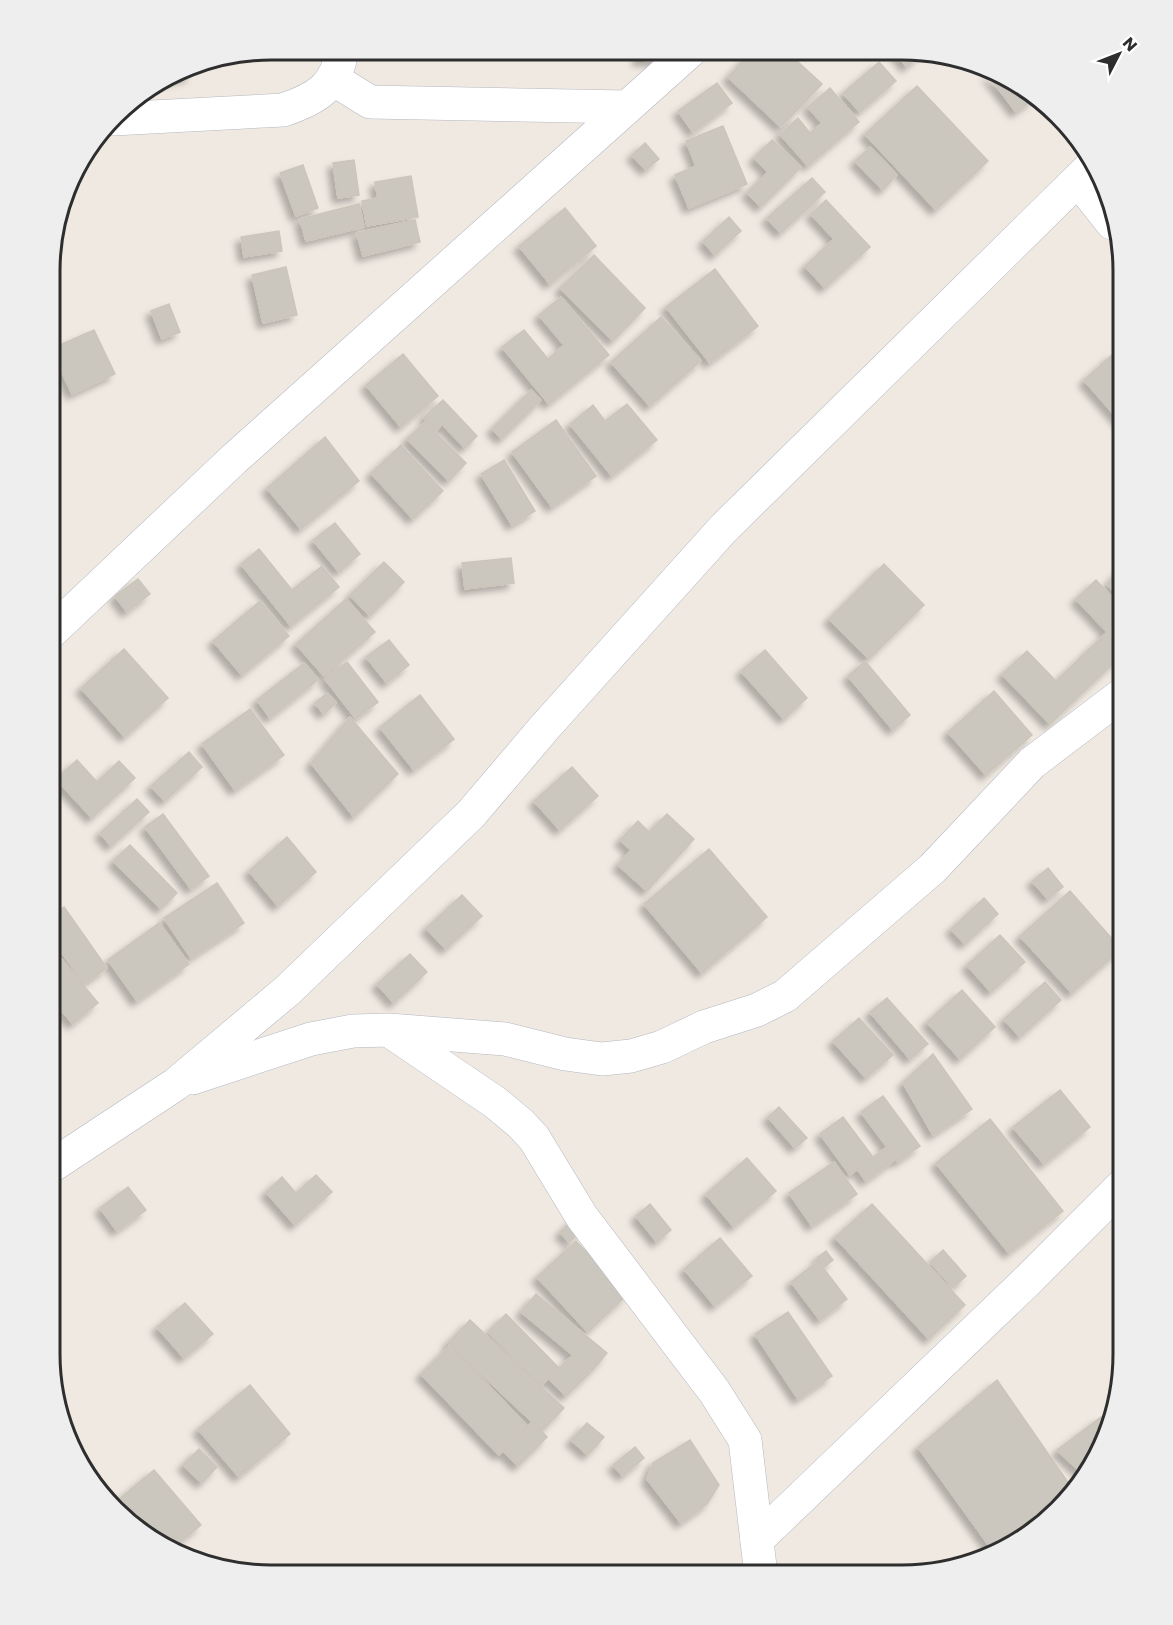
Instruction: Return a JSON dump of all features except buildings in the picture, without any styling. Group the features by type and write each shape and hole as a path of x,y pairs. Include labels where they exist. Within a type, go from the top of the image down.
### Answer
{"street":[{"path":"60,624 252,443 680,60"},
{"path":"126,118 282,110 302,104 318,95 338,64 370,102 627,107"},
{"path":"60,1160 176,1083 288,990 471,814 545,727 723,529 1086,172 1101,200"},
{"path":"176,1083 311,1039 353,1031 389,1030 505,1039 565,1054 602,1059 631,1056 662,1047 704,1027 757,1010 794,989 933,868 1032,763 1113,702"},
{"path":"389,1030 496,1103 534,1138 582,1217 714,1391 745,1440 760,1565"},
{"path":"757,1540 1027,1281 1113,1195"}]}
